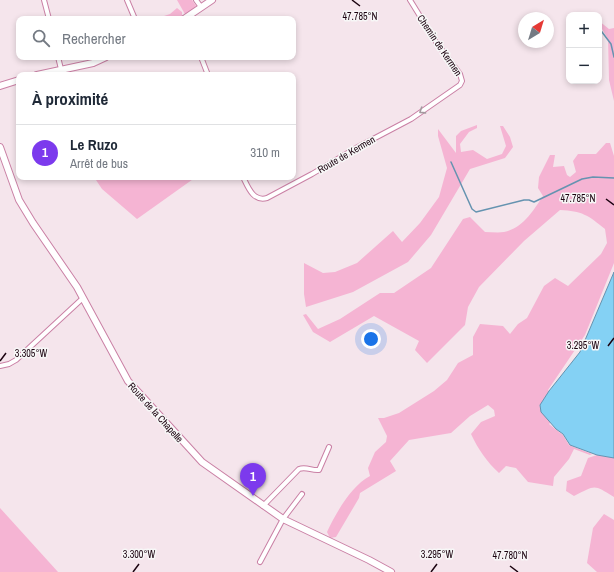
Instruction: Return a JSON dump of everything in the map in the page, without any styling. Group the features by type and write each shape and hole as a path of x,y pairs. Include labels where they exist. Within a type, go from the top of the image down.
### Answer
{"street":[{"path":"44,0 48,16"},
{"path":"127,0 133,16"},
{"path":"196,0 201,7"},
{"path":"190,16 212,0"},
{"name":"Chemin de Kermen","path":"410,0 436,42 460,74 462,81 454,89"},
{"path":"59,60 61,69"},
{"path":"49,72 93,63 100,60"},
{"path":"202,60 207,72"},
{"path":"0,86 16,81"},
{"name":"Route de Kermen","path":"244,180 250,192 254,196 260,199 267,198 411,119 454,89"},
{"name":"Route de la Chapelle","path":"0,147 19,200 61,262 83,298 128,381 202,462 283,519 369,560 389,572"},
{"path":"0,366 9,364 16,360 83,298"},
{"path":"263,506 299,469 303,467 316,471 319,470 329,447"},
{"path":"260,562 283,519 302,494"}],"shaded area":[{"path":"177,0 192,0 196,6 186,16"},
{"path":"177,8 182,12 182,16 164,16 170,14"},
{"path":"602,23 609,29 614,28 614,101 609,80 608,39 602,29"},
{"path":"477,125 477,128 469,132 460,144 461,152 473,150 487,159 502,154 506,146 500,126 503,126 510,137 513,147 505,158 470,169 431,235 408,262 353,292 306,307 304,294 304,263 323,273 335,272 357,263 393,231 402,242 420,223 439,197 447,168 438,136 438,129 456,153 456,136 461,131"},
{"path":"606,143 610,143 614,156 614,263 585,335 548,390 549,391 541,407 543,413 551,422 549,424 563,435 569,445 592,454 590,455 574,449 569,459 554,477 553,486 528,482 516,468 506,466 499,473 483,455 471,434 481,422 495,416 494,410 488,405 470,416 451,433 409,440 390,461 396,471 360,493 359,498 336,537 330,538 327,532 335,517 350,493 363,480 370,476 368,468 375,452 386,442 387,436 378,418 384,418 399,413 434,391 447,380 458,363 473,355 473,337 480,324 503,326 510,334 518,324 527,318 544,286 555,278 568,286 601,254 607,243 605,229 594,220 584,215 574,211 560,210 524,241 479,287 468,307 465,325 427,363 415,350 419,341 374,316 330,342 313,332 303,315 306,314 318,329 340,319 380,293 394,293 431,268 463,219 470,217 485,232 504,232 517,227 527,218 543,196 538,188 539,177 550,155 555,155 553,167 564,166 567,175 570,177 576,172 573,161 578,154 596,154"},
{"path":"96,180 192,180 137,219 102,189"},
{"path":"597,455 614,458 614,497 598,488 591,488 574,496 566,491 567,481 581,476 588,458"},
{"path":"0,508 58,572 0,572"},
{"path":"604,514 614,520 614,572 597,572 587,563 593,528"}],"water":[{"path":"614,272 614,458 597,455 570,445 563,434 556,429 541,412 540,405 549,391 580,352"}],"waterway":[{"path":"602,32 611,44 614,57"},
{"path":"451,162 472,209 476,212 524,200 534,202 582,179 593,177 614,178"}],"place":[{"name":"Le Ruzo","path":"253,496"}]}
